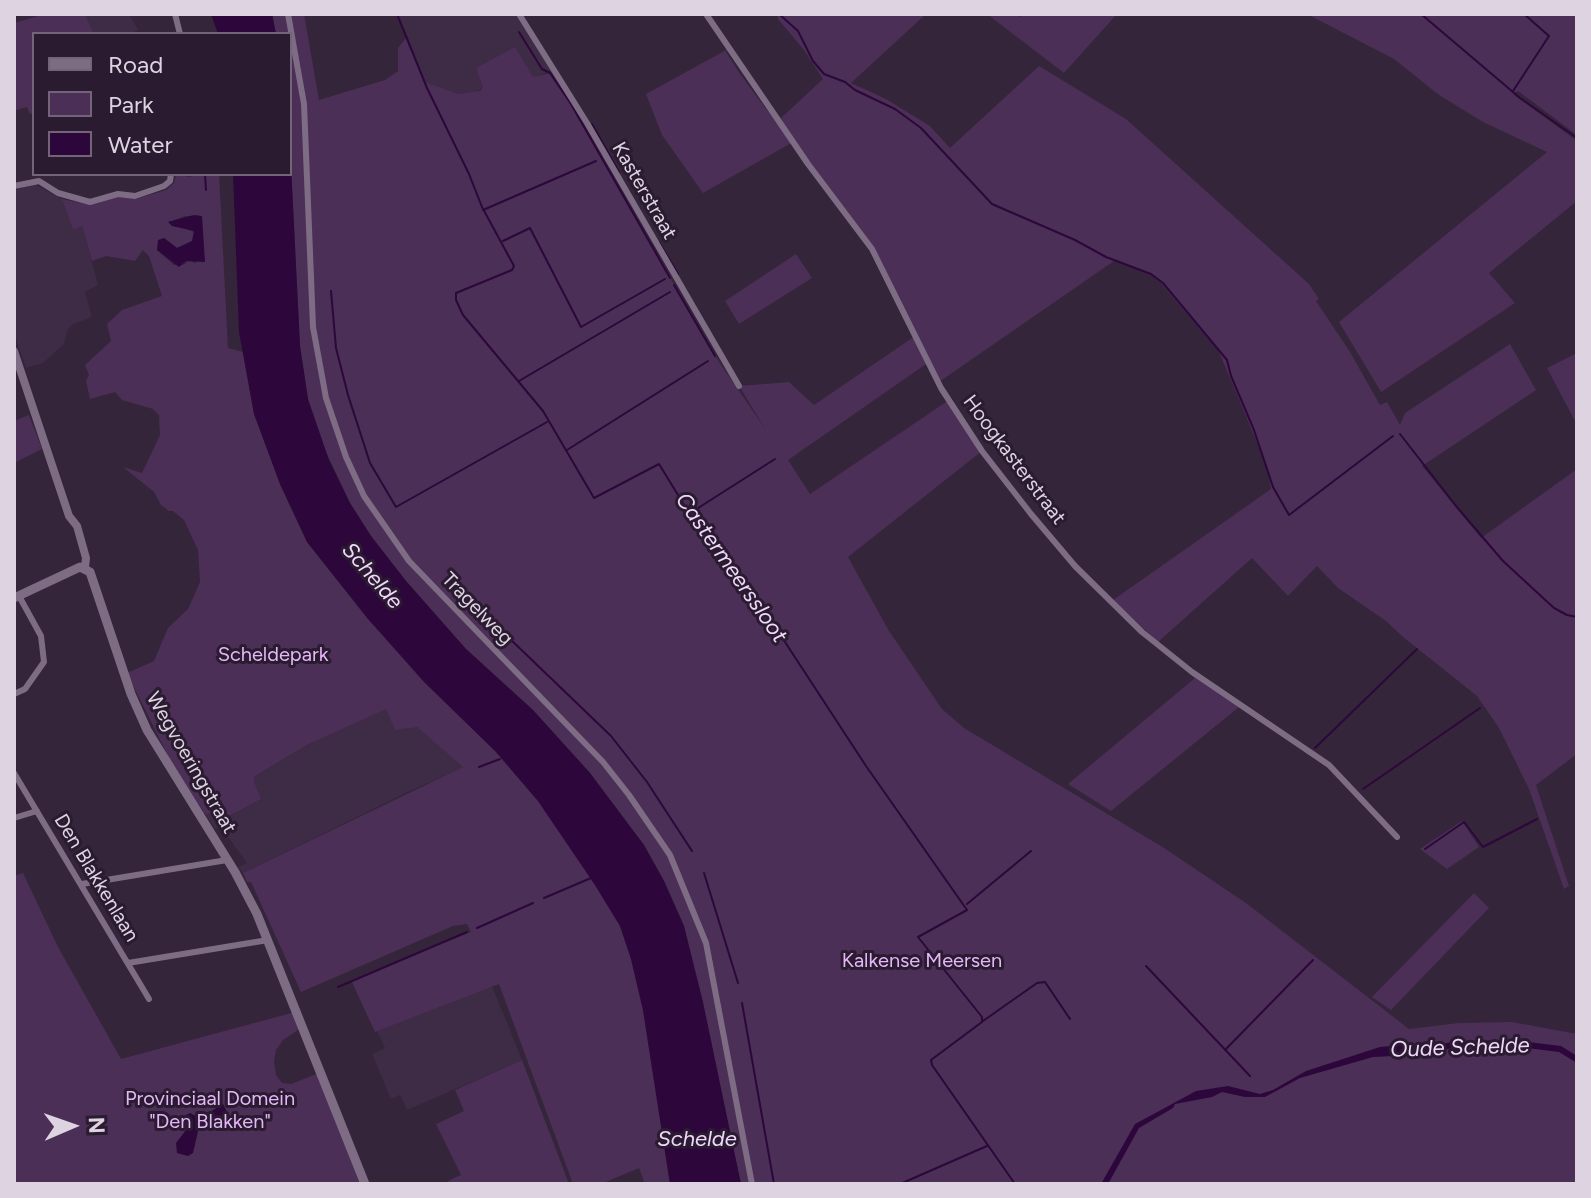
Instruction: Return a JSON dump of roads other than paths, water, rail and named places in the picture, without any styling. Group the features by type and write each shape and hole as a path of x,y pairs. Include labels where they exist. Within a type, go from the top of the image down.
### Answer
{"main road":[{"path":"16,597 85,567"},
{"name":"Wegvoeringstraat","path":"85,567 90,572 131,694 147,730 227,860 268,940 365,1184"}],"street":[{"name":"Kasterstraat","path":"519,14 579,110 739,386"},
{"name":"Hoogkasterstraat","path":"706,14 808,164 872,249 941,388 982,451 1048,535 1108,601 1142,632 1192,672 1329,765 1397,837"},
{"name":"Tragelweg","path":"292,36 304,104 313,327 326,398 346,457 364,496 409,561 603,762 637,805 670,855 706,943 752,1184"},
{"path":"14,186 39,181 58,193 90,202 118,194 135,196 164,186 171,176"},
{"name":"Wegvoeringstraat","path":"14,351 17,371 69,516 77,526 86,558 85,567"},
{"path":"14,694 25,689 44,662 41,636 16,597"},
{"name":"Den Blakkenlaan","path":"14,773 149,999"},
{"path":"14,818 37,811"},
{"path":"82,884 227,860"},
{"path":"128,963 268,940"}],"water":[{"path":"211,14 272,14 276,32 217,32"},
{"name":"Schelde","path":"233,176 292,176 300,346 308,399 329,460 350,503 371,536 406,581 466,649 533,710 590,773 644,845 684,926 741,1184 670,1184 643,1010 620,926 538,801 496,752 424,682 368,619 307,542 280,484 254,414 239,332"},
{"path":"202,216 205,262 186,261 179,267 157,250 158,240 164,238 177,248 192,241 194,231 172,226 168,222"},
{"path":"1511,1040 1561,1046 1577,1056 1577,1063 1559,1052 1511,1046 1459,1047 1415,1055 1373,1057 1300,1078 1265,1097 1222,1092 1175,1104 1139,1128 1108,1184 1101,1184 1135,1124 1196,1091 1228,1086 1260,1094 1306,1071 1380,1047 1413,1044 1416,1049 1458,1041"},
{"path":"223,1104 227,1112 223,1120 209,1118 199,1127 193,1153 188,1156 177,1153 176,1143 186,1130 186,1115 190,1113 200,1118"}],"waterway":[{"name":"Castermeerssloot","path":"397,14 482,207 514,266 512,270 456,293 463,315 543,411 594,498 659,464 697,526 770,619 866,766 967,910 918,937 982,1017 982,1022 931,1060 1015,1184"},
{"path":"779,14 798,31 813,61 824,74 895,109 921,128 992,204 1106,257 1151,274 1163,283 1227,360 1273,487 1289,515 1393,436"},
{"name":"Oude Schelde","path":"1421,14 1520,98 1577,138"},
{"path":"1513,91 1549,36 1524,14"},
{"path":"519,32 542,69 550,73 571,104 670,278"},
{"path":"592,124 619,172"},
{"path":"483,210 596,161"},
{"path":"205,176 206,190"},
{"path":"503,241 530,228 581,327 665,279"},
{"path":"659,242 678,274"},
{"path":"674,285 715,356"},
{"path":"331,291 336,348 348,395 370,463 396,507 547,422"},
{"path":"519,381 670,292"},
{"path":"567,450 708,361"},
{"path":"1400,434 1503,561 1554,608 1577,617"},
{"path":"695,510 775,459"},
{"path":"508,637 611,736 647,782 692,851"},
{"path":"1315,748 1417,649"},
{"path":"1363,789 1480,708"},
{"path":"479,767 500,759"},
{"path":"1425,849 1464,822 1483,847 1537,819"},
{"path":"967,904 1031,851"},
{"path":"704,873 738,983"},
{"path":"544,898 591,878"},
{"path":"477,928 533,903"},
{"path":"338,987 467,932"},
{"path":"1225,1050 1313,960"},
{"path":"1146,966 1250,1076"},
{"path":"983,1021 1037,983 1045,982 1070,1019"},
{"path":"742,1003 774,1184"},
{"path":"900,1184 987,1146"}],"park label":[{"name":"Scheldepark","path":"273,655"},
{"name":"Kalkense Meersen","path":"922,961"},
{"name":"Provinciaal Domein \"Den Blakken\"","path":"210,1110"}]}
